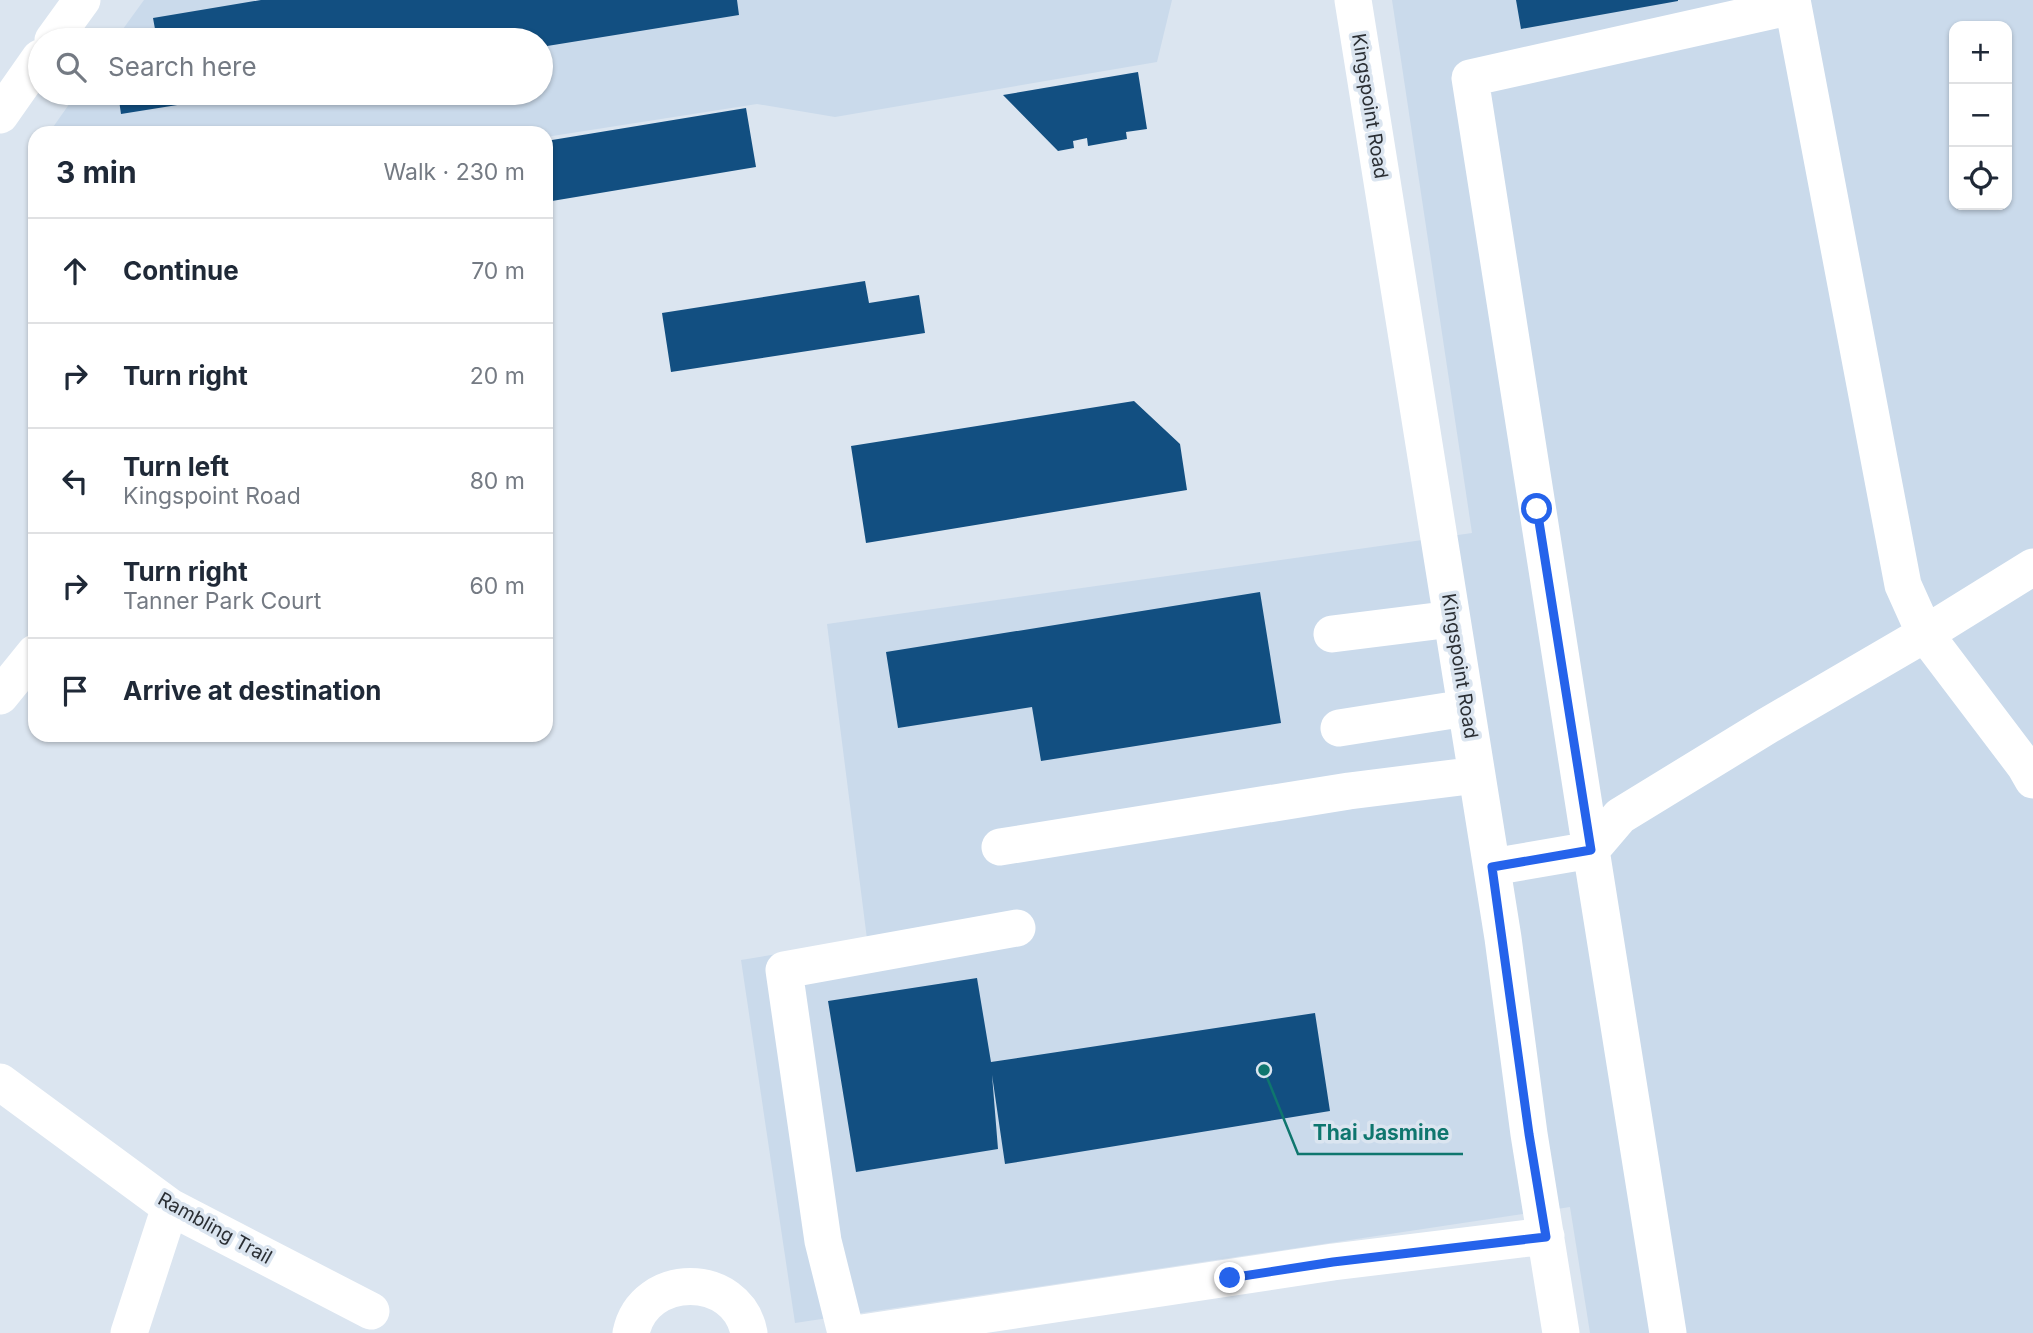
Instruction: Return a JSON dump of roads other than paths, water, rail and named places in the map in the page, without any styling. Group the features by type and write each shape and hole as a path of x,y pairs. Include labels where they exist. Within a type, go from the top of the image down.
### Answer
{"street":[{"path":"62,28 82,0"},
{"name":"Kingspoint Road","path":"1353,0 1492,867 1529,1134 1561,1333"},
{"path":"1668,1333 1470,78 1792,3 1903,584 1925,634 2033,780"},
{"path":"2,109 28,74"},
{"path":"1492,867 1591,850 1620,816 2033,567"},
{"path":"1332,634 1452,619"},
{"path":"0,696 28,662"},
{"path":"1339,728 1466,708"},
{"path":"1000,847 1349,791 1477,775"},
{"path":"846,1333 823,1241 783,970 1017,928"},
{"name":"Rambling Trail","path":"0,1082 170,1207 371,1311"},
{"path":"129,1333 170,1207"},
{"path":"862,1333 1053,1319 1333,1262 1546,1237"},
{"path":"631,1333 634,1321 651,1299 676,1286 705,1286 730,1299 747,1322 749,1333"}],"place":[{"name":"Thai Jasmine","path":"1264,1070"}]}
